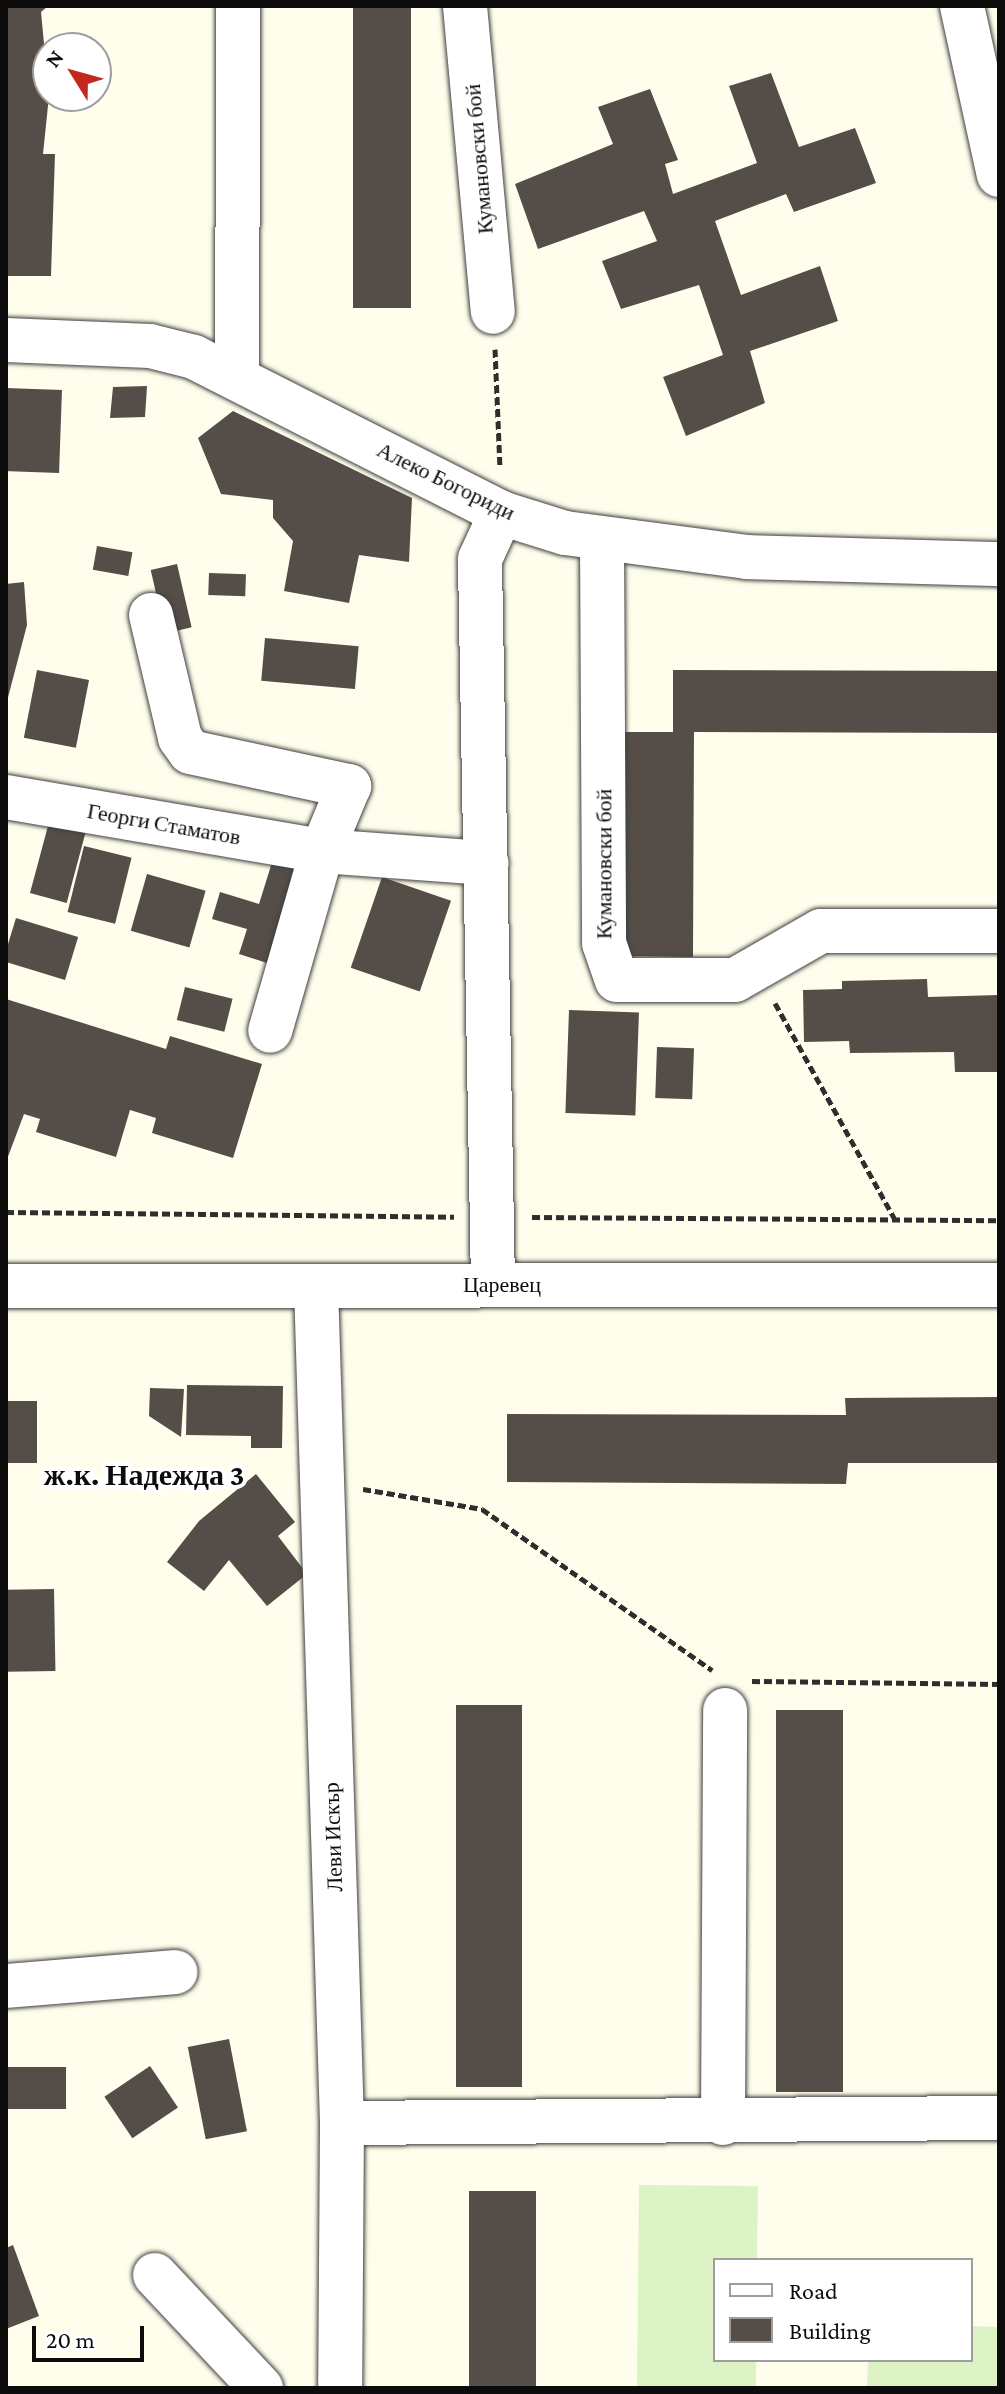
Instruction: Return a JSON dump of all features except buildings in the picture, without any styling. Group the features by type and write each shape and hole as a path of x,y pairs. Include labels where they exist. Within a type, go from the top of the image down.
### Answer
{"street":[{"path":"237,374 238,6"},
{"name":"Кумановски бой","path":"465,6 493,312"},
{"path":"962,6 999,175"},
{"name":"Алеко Богориди","path":"6,340 150,346 237,374 501,513 602,541 747,557 999,564"},
{"path":"493,1285 480,559 501,513"},
{"name":"Кумановски бой","path":"602,541 606,963 617,980 635,984 710,986 758,971 821,931 999,931"},
{"path":"151,615 180,738 190,752 349,786 322,851 270,1031"},
{"name":"Георги Стаматов","path":"6,797 322,851 487,863"},
{"name":"Царевец","path":"6,1286 999,1285"},
{"name":"Леви Искър","path":"316,1286 342,2123 340,2388"},
{"path":"723,2123 729,1696"},
{"path":"6,1986 175,1972"},
{"path":"342,2123 723,2123 999,2118"},
{"path":"155,2275 261,2388"}],"path":[{"path":"493,312 501,513"},
{"path":"758,971 894,1219"},
{"path":"322,1485 444,1498 482,1509 729,1696 999,1684"}],"green space":[{"path":"639,2185 758,2186 757,2258 713,2258 713,2362 756,2362 756,2388 637,2388"},
{"path":"973,2326 998,2327 998,2388 867,2388 868,2362 973,2362"}],"district":[{"name":"ж.к. Надежда 3","path":"144,1475"}]}
